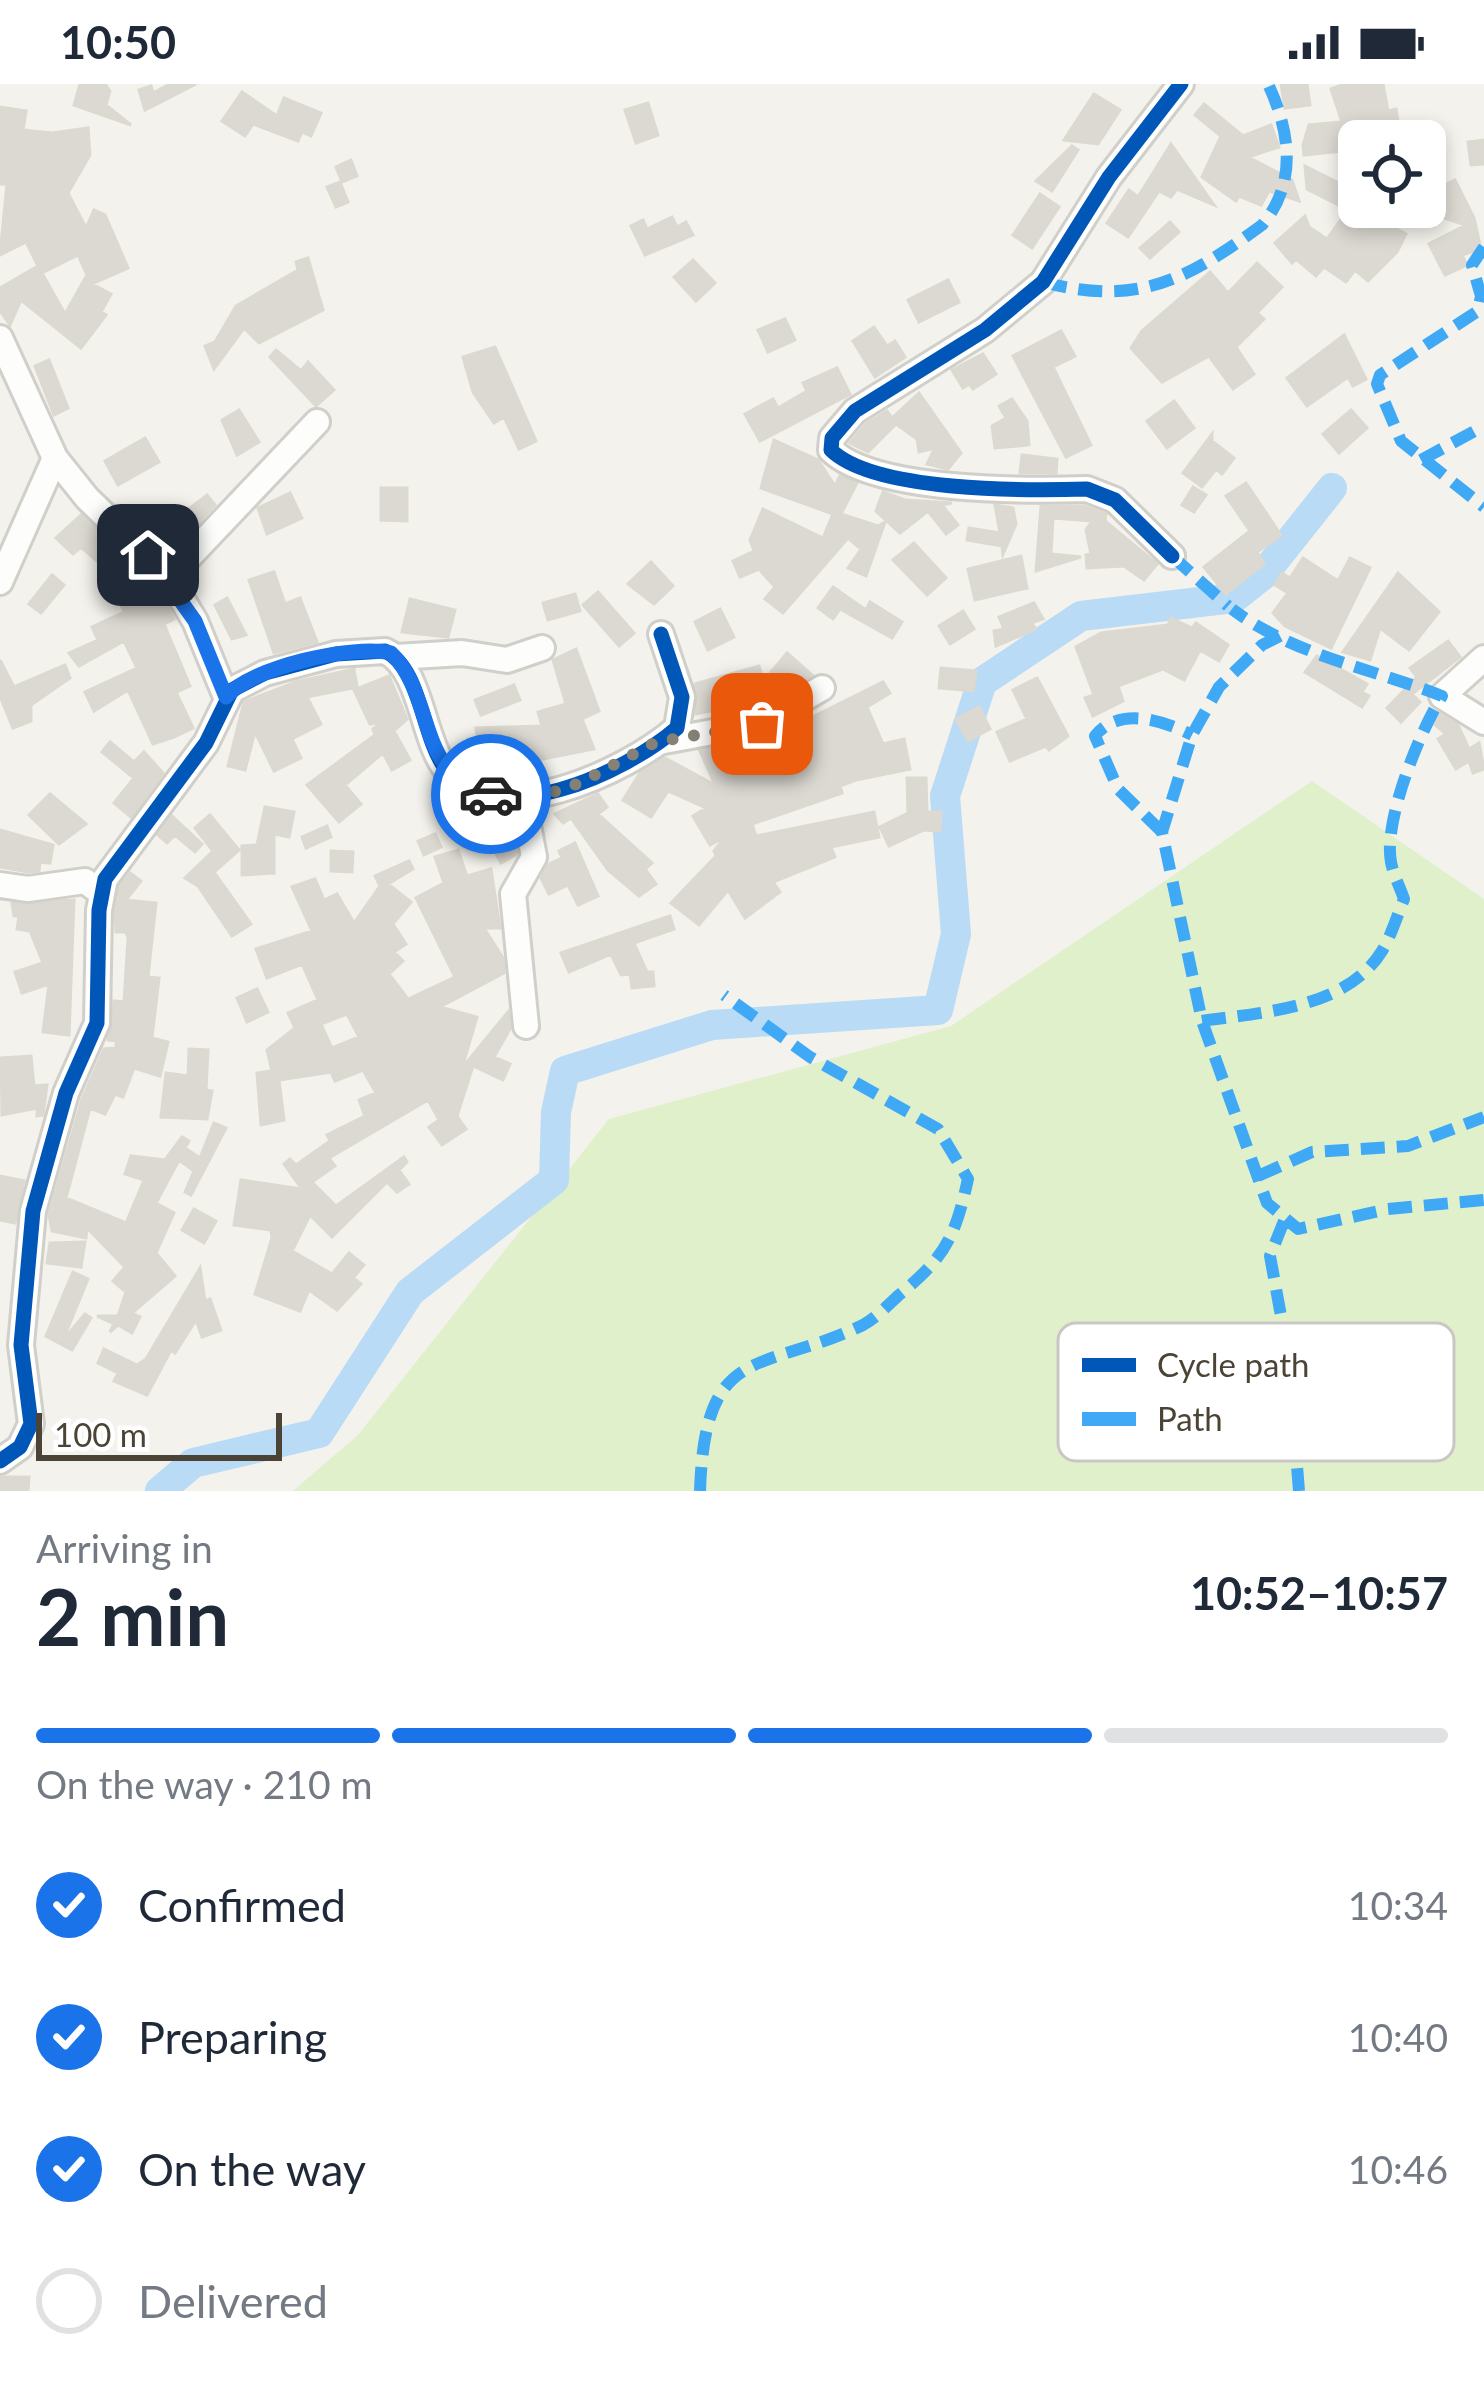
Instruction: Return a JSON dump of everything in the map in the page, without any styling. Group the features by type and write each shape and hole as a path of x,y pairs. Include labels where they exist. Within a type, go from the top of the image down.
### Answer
{"street":[{"path":"1172,556 1114,500 1088,489 884,476 847,465 831,450 832,438 855,410 985,330 1043,282 1109,177 1180,84"},
{"path":"0,338 56,458 87,498 169,578 195,621 226,697"},
{"path":"169,578 317,422"},
{"path":"0,582 56,458"},
{"path":"396,657 433,748 451,775 475,790 523,798 580,783 677,728 682,707 661,634"},
{"path":"0,1461 20,1447 31,1424 21,1345 33,1211 66,1093 97,1023 100,892 206,743 226,697 265,673 336,654 369,650 396,657 462,652 507,660 542,648"},
{"path":"1484,658 1442,696 1484,722"},
{"path":"656,742 762,724 799,706 821,688"},
{"path":"523,798 534,857 514,885 513,904 526,1026"},
{"path":"0,885 28,889 85,881 100,892"}],"green space":[{"path":"1312,781 1484,899 1484,1491 293,1491 358,1435 609,1119 951,1026"}],"building":[{"path":"80,84 105,84 110,91 106,105 131,125 74,105"},
{"path":"170,84 196,84 145,110 139,90 151,86 153,93"},
{"path":"1281,84 1307,84 1310,105 1285,108"},
{"path":"1345,84 1383,84 1388,111 1396,109 1398,120 1341,120 1331,89"},
{"path":"242,92 277,116 284,98 321,113 311,136 302,132 298,141 253,124 245,136 222,121"},
{"path":"1094,94 1120,110 1098,144 1064,140"},
{"path":"648,103 658,135 636,143 625,110"},
{"path":"1204,104 1243,136 1271,125 1279,147 1248,157 1292,180 1299,201 1269,191 1261,205 1239,196 1236,201 1202,177 1221,136 1195,115"},
{"path":"0,107 26,111 23,130 52,133 88,128 90,155 68,193 86,228 94,210 105,215 128,268 92,284 111,294 101,312 106,315 81,348 21,300 10,325 0,311 0,288 38,266 26,242 0,255 7,184 0,184","holes":["78,255 87,275 65,314 42,273"]},
{"path":"1338,122 1338,152 1304,155 1309,125"},
{"path":"1484,140 1484,164 1471,165 1468,142"},
{"path":"1171,144 1214,205 1177,189 1171,197 1159,191 1128,237 1107,223 1129,190 1138,197"},
{"path":"1072,146 1078,150 1052,191 1036,181"},
{"path":"351,160 357,176 342,182 336,167"},
{"path":"1305,166 1338,182 1338,205 1307,189"},
{"path":"1455,180 1474,218 1481,249 1462,255 1467,265 1445,275 1429,244 1466,225 1446,219 1446,184"},
{"path":"340,182 348,202 336,207 327,187"},
{"path":"1040,194 1059,207 1032,248 1013,235"},
{"path":"1305,216 1309,227 1327,239 1338,224 1338,228 1394,228 1406,234 1397,252 1368,281 1355,270 1346,282 1324,267 1316,276 1296,259 1292,263 1275,243"},
{"path":"672,217 677,227 686,222 693,235 645,255 631,226 643,220 647,229"},
{"path":"1170,222 1179,232 1150,258 1140,248"},
{"path":"308,258 323,310 259,343 244,328 214,369 205,346 215,342 236,306 298,270 296,262"},
{"path":"693,260 715,283 696,301 674,277"},
{"path":"1257,263 1282,287 1257,313 1264,319 1236,347 1254,374 1233,389 1209,356 1162,382 1131,348 1142,331 1210,272 1228,293"},
{"path":"948,280 959,302 919,322 908,300"},
{"path":"785,319 795,340 768,352 758,330"},
{"path":"874,327 887,346 895,341 905,357 875,377 853,341"},
{"path":"1061,331 1075,356 1053,367 1091,445 1066,457 1013,356"},
{"path":"1344,335 1366,379 1353,386 1348,377 1307,406 1287,378"},
{"path":"495,347 536,441 519,449 504,417 494,423 473,392 463,357"},
{"path":"276,350 301,371 308,362 334,390 316,406 270,357"},
{"path":"983,354 996,374 973,389 969,384 963,388 952,370"},
{"path":"49,360 68,408 54,415 35,366"},
{"path":"837,368 850,394 760,441 745,414 773,399 778,408 807,391 803,383"},
{"path":"919,393 961,453 948,469 927,464 935,448 919,452 917,439 896,424 868,452 850,443 866,424 887,411 892,418"},
{"path":"1012,399 1027,421 1029,445 995,448 992,426 1006,418 999,406"},
{"path":"1174,401 1194,428 1167,448 1147,421"},
{"path":"239,410 259,442 237,455 222,420"},
{"path":"1351,410 1367,428 1339,453 1323,434"},
{"path":"1212,434 1212,441 1234,458 1222,474 1216,469 1202,487 1183,473"},
{"path":"145,438 159,462 118,485 105,461"},
{"path":"774,440 818,460 835,486 840,476 857,483 841,514 878,526 885,522 866,576 848,568 861,549 848,538 783,613 765,599 775,587 759,569 740,577 733,561 754,551 750,540 763,509 823,538 833,514 761,488"},
{"path":"1022,455 1057,459 1056,473 1020,473"},
{"path":"1246,483 1281,535 1257,552 1264,564 1226,594 1204,567 1250,531 1226,496"},
{"path":"1193,487 1206,495 1194,512 1182,505"},
{"path":"381,488 407,488 407,521 381,520"},
{"path":"883,492 905,500 952,503 942,505 958,525 946,534 928,511 900,533 876,511"},
{"path":"290,493 302,518 267,534 258,508"},
{"path":"207,495 215,505 169,555 156,534"},
{"path":"995,505 1013,508 1016,524 1003,554 1002,546 967,540 969,528 1000,533"},
{"path":"1041,506 1084,506 1106,514 1105,521 1157,564 1144,580 1124,566 1087,568 1086,555 1091,554 1086,530 1092,521 1053,518 1051,554 1081,557 1036,571"},
{"path":"81,515 156,588 174,619 164,624 190,686 176,692 193,728 174,737 153,744 128,690 94,711 85,692 137,668 124,641 79,666 69,653 98,640 92,627 124,612 105,568 81,547 73,554 56,538"},
{"path":"914,543 946,578 927,595 893,560"},
{"path":"1021,556 1027,588 975,600 968,569"},
{"path":"1303,558 1338,581 1350,558 1370,568 1331,648 1285,626 1273,613 1288,593 1275,585 1282,573 1290,578"},
{"path":"651,562 673,586 654,604 628,584"},
{"path":"274,572 285,604 300,598 317,642 274,653 249,580"},
{"path":"1398,573 1439,612 1409,650 1380,628 1370,660 1343,652"},
{"path":"52,575 64,585 41,613 29,604"},
{"path":"833,587 866,610 870,602 902,622 892,638 840,609 833,619 818,608"},
{"path":"598,592 634,633 619,646 583,605"},
{"path":"575,594 580,611 548,620 543,603"},
{"path":"227,598 246,635 232,639 215,605"},
{"path":"410,599 455,610 448,637 402,632"},
{"path":"1034,603 1043,619 1031,623 1036,629 996,646 994,631 1004,629 999,617"},
{"path":"720,609 734,637 708,650 695,622"},
{"path":"963,611 974,629 950,644 939,626"},
{"path":"1171,618 1192,628 1196,623 1228,645 1219,661 1200,650 1184,680 1163,669 1118,686 1123,701 1093,716 1085,698 1094,695 1076,647 1101,633 1168,625"},
{"path":"1448,641 1460,657 1412,694 1420,702 1401,722 1387,708 1417,677 1410,668"},
{"path":"576,649 599,711 582,719 594,749 523,763 523,770 510,775 474,771 468,739 477,738 476,728 542,726 538,712 566,704 553,660"},
{"path":"787,653 812,675 782,692 766,678"},
{"path":"1317,656 1367,684 1362,692 1369,696 1362,707 1305,672"},
{"path":"0,660 14,687 65,665 70,678 31,705 31,721 13,728 0,696"},
{"path":"759,666 769,700 756,707 749,703 696,714 695,684"},
{"path":"941,668 976,671 973,691 939,688"},
{"path":"354,669 357,687 307,697 321,724 292,739 301,758 274,771 255,732 245,770 228,766 244,702 296,682"},
{"path":"389,676 407,719 394,731 410,760 392,770 383,753 345,785 361,804 339,822 307,785 375,735 373,729 382,722 370,724 354,690"},
{"path":"1037,678 1068,736 1049,750 1046,746 1010,761 997,732 1027,719 1013,690"},
{"path":"883,682 890,693 867,707 883,744 904,739 910,769 856,780 840,786 842,793 752,824 756,836 874,812 879,837 831,847 835,857 773,882 780,892 745,918 728,890 699,925 671,903 716,856 714,851 725,837 710,845 693,816 706,808 668,791 651,817 623,800 640,773 665,758 715,785 700,751 770,738"},
{"path":"514,685 520,700 481,715 475,700"},
{"path":"979,707 990,729 968,741 956,719"},
{"path":"1438,713 1458,725 1469,749 1479,743 1484,769 1473,773 1469,761 1456,769 1438,739 1446,734 1431,721"},
{"path":"110,742 134,762 144,752 163,773 131,817 114,803 134,778 102,752"},
{"path":"907,778 926,778 927,812 941,812 940,831 924,830 889,846 880,827 908,813"},
{"path":"50,794 86,824 59,844 29,815"},
{"path":"598,794 607,807 598,814 652,863 645,869 656,884 639,896 608,870 571,818 563,823 555,814"},
{"path":"265,807 294,812 289,837 274,834 274,873 242,875 242,846 257,845"},
{"path":"507,812 517,854 501,863 483,830 470,838 461,823"},
{"path":"210,815 239,850 214,872 251,924 232,936 198,886 185,878 213,851 195,828"},
{"path":"172,816 202,844 195,852 175,835 167,843 158,835"},
{"path":"327,826 331,837 306,848 302,837"},
{"path":"0,830 53,845 50,863 40,862 39,871 28,872 0,867"},
{"path":"435,834 441,847 424,855 418,841"},
{"path":"575,843 598,896 578,905 568,885 549,894 541,878 549,864 562,858 559,851"},
{"path":"458,850 467,876 491,869 500,928 484,928 503,958 504,973 440,1007 477,1017 462,1068 508,1012 510,1029 494,1057 510,1064 503,1080 473,1066 457,1116 466,1129 442,1145 429,1127 439,1120 428,1100 329,1158 335,1166 312,1182 336,1206 404,1157 407,1162 399,1170 409,1184 397,1192 387,1182 332,1237 310,1215 292,1251 332,1274 349,1253 364,1265 353,1278 361,1284 337,1310 309,1290 300,1311 255,1294 272,1238 271,1230 234,1225 241,1180 302,1189 284,1164 290,1159 296,1165 330,1141 327,1135 365,1116 359,1100 376,1093 363,1070 335,1081 331,1072 279,1080 284,1120 261,1125 257,1073 272,1071 267,1050 295,1028 288,1013 318,1000 302,964 267,978 256,949 312,931 292,887 315,879 324,900 337,894 354,923 380,886 375,876 409,861 413,869 388,884 411,902 393,924 406,944 394,952 403,961 389,974 408,999 455,977 416,898 444,883 435,857","holes":["347,1014 359,1037 332,1048 321,1024"]},
{"path":"331,851 353,852 352,872 331,871"},
{"path":"130,873 141,881 126,900 156,903 148,977 159,978 152,1038 168,1042 160,1076 134,1068 123,1097 115,1094 105,1114 90,1108 66,1198 126,1223 144,1180 125,1174 131,1156 165,1160 182,1137 189,1141 185,1148 200,1158 214,1123 226,1128 191,1195 185,1192 194,1171 179,1160 156,1203 174,1213 156,1253 175,1276 132,1313 140,1317 132,1333 118,1325 110,1332 114,1324 97,1316 118,1316 126,1292 113,1281 125,1267 87,1228 86,1238 52,1231 49,1215 82,1099 104,1049 116,1048 116,1041 108,1040 114,1001 124,1002 128,938 126,932 116,932 115,912 120,886"},
{"path":"74,900 69,1035 43,1032 49,984 22,993 15,972 43,963 30,931 17,929 19,916 14,916 12,903"},
{"path":"670,916 674,929 634,943 647,972 653,972 654,986 632,988 630,974 621,975 611,954 569,972 561,953"},
{"path":"257,989 268,1012 247,1022 237,998"},
{"path":"189,1049 208,1050 206,1090 212,1091 207,1119 161,1117 166,1073 188,1076"},
{"path":"31,1056 34,1086 47,1085 43,1115 37,1116 37,1108 2,1115 1,1058"},
{"path":"0,1176 24,1181 15,1223 0,1220"},
{"path":"194,1209 216,1221 204,1243 182,1230"},
{"path":"85,1242 81,1267 47,1263 50,1243"},
{"path":"200,1268 205,1301 210,1299 221,1330 202,1337 196,1320 175,1353 171,1350 147,1395 114,1381 118,1373 98,1363 104,1349 137,1365 146,1359"},
{"path":"73,1272 88,1279 63,1340 85,1314 91,1318 72,1350 46,1336"},
{"path":"0,1477 29,1477 28,1491 0,1491"}],"waterway":[{"path":"160,1491 193,1463 319,1433 410,1292 554,1180 556,1112 565,1071 712,1025 938,1010 956,934 945,796 982,682 1081,616 1234,598 1263,575 1332,488"}],"marked path":[{"path":"1043,282 1106,291 1160,284 1209,261 1262,225 1281,192 1287,156 1268,84"},
{"path":"1484,247 1472,265 1481,296 1478,311 1380,375 1377,384 1401,441 1484,507"},
{"path":"1421,460 1484,426"},
{"path":"1172,556 1228,606"},
{"path":"1202,1021 1276,1010 1325,996 1347,985 1382,951 1404,899 1391,862 1392,824 1414,753 1442,696 1307,650 1232,609"},
{"path":"1280,636 1262,645 1219,687 1192,735 1162,832 1202,1021 1267,1203 1298,1229 1388,1209 1484,1200"},
{"path":"1162,832 1118,789 1095,736 1116,721 1128,719 1154,721 1192,735"},
{"path":"700,1491 704,1443 713,1409 727,1385 745,1370 827,1340 877,1315 946,1245 968,1179 938,1129 810,1057 724,995"},
{"path":"1258,1176 1312,1152 1408,1146 1484,1117"},
{"path":"1282,1323 1270,1256 1284,1221"},
{"path":"1297,1461 1299,1491"}],"cycle path":[{"path":"1172,556 1115,500 1087,489 991,489 915,481 852,464 831,450 832,438 855,411 985,330 1043,282 1109,177 1181,84"},
{"path":"0,1461 20,1447 31,1424 21,1345 33,1211 66,1093 97,1023 99,910 105,879 206,743 232,690 265,673 336,654 385,651 406,671 443,765 465,786 493,796 526,796 594,778 677,728 682,697 661,634"}],"way so far":[{"path":"491,794 542,796 607,771 656,742 762,724"}],"route":[{"path":"148,555 169,578 195,621 226,697 247,680 336,654 391,653 405,670 433,748 445,767 457,780 491,794"}]}
